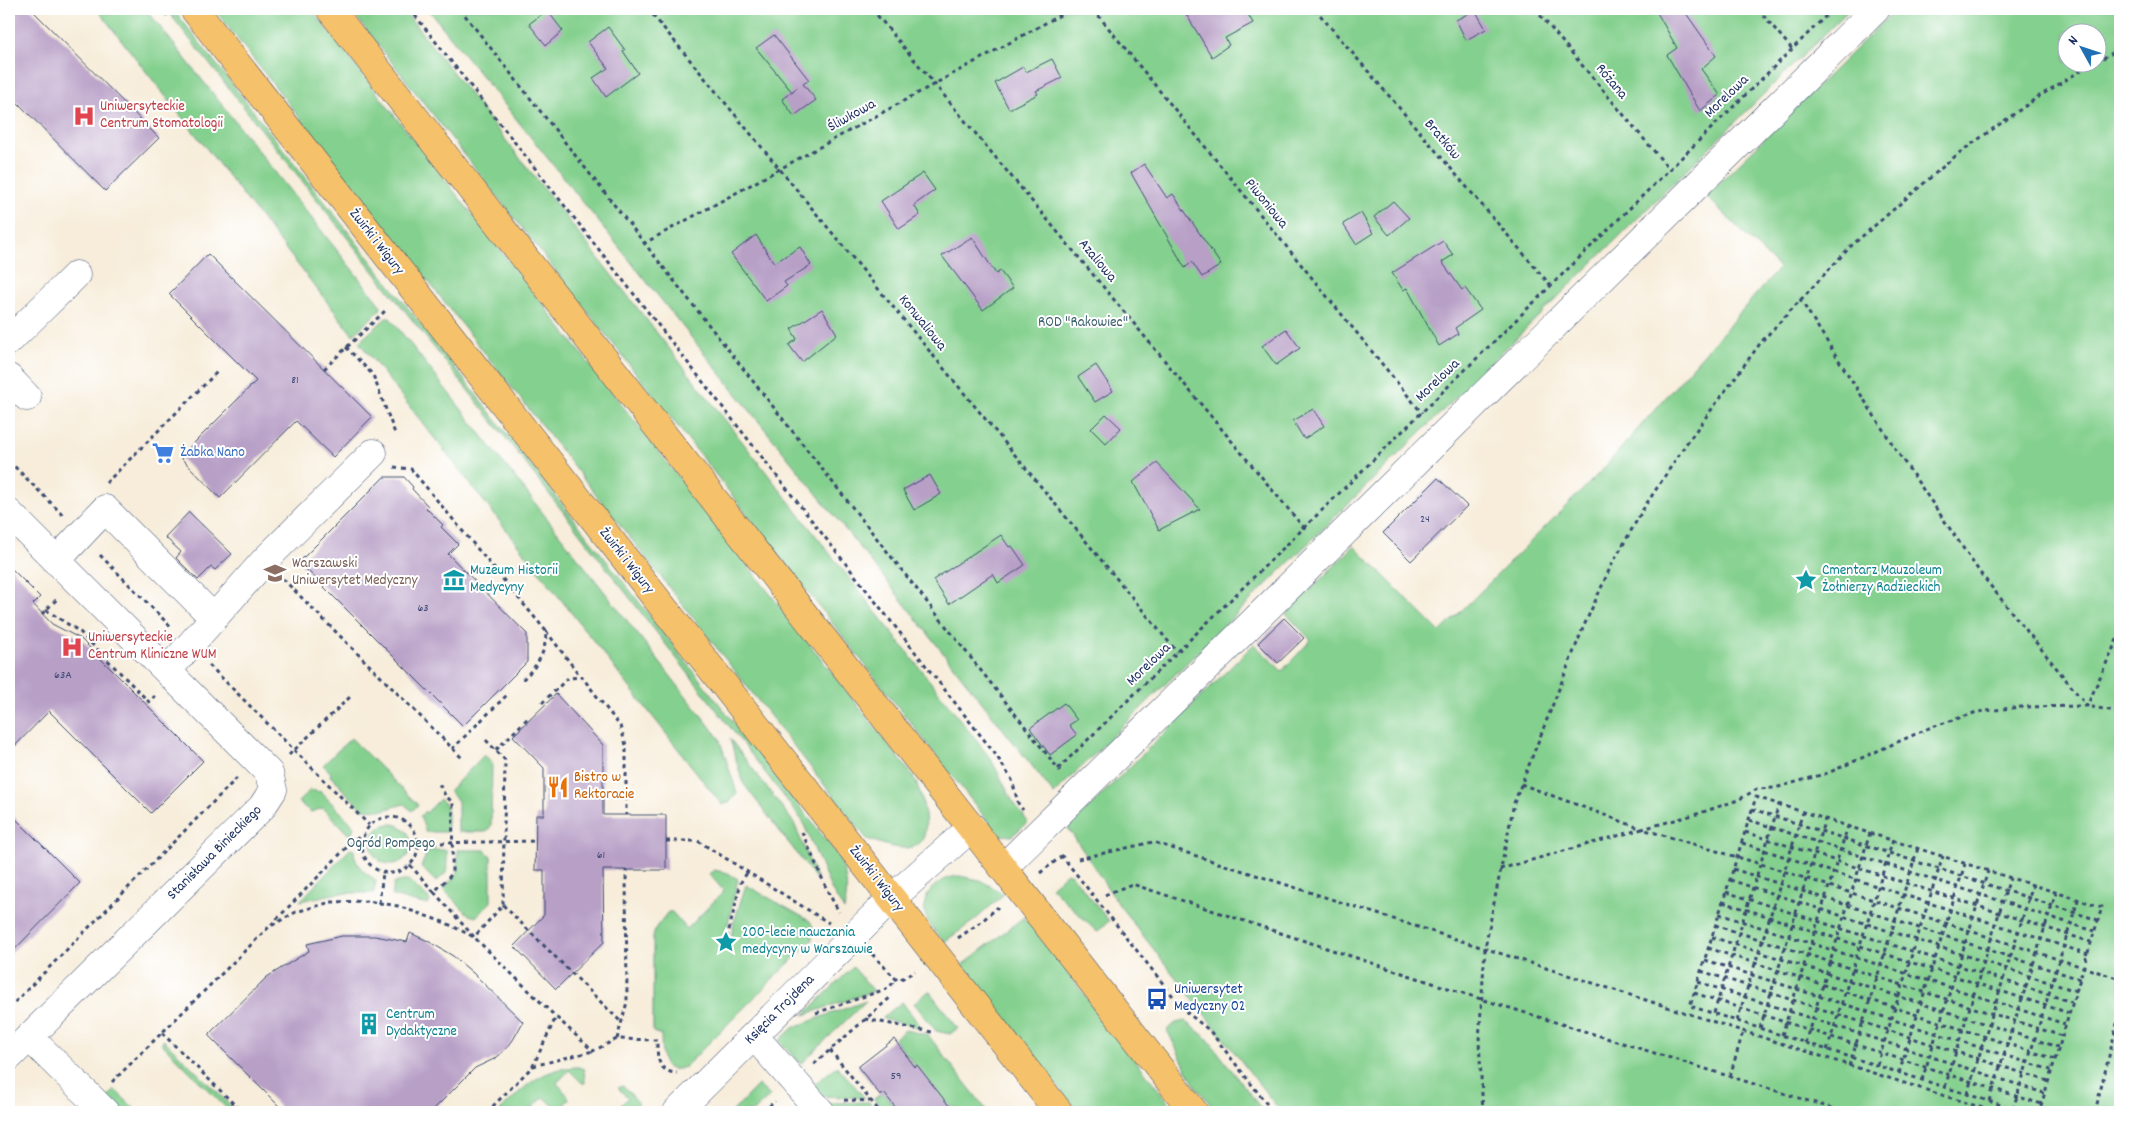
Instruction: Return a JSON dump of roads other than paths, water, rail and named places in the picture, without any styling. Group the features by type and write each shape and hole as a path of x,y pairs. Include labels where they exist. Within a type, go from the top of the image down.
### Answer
{"main road":[{"name":"Żwirki i Wigury","path":"194,9 1059,1112"},
{"path":"330,9 1004,867 1194,1112"}],"street":[{"path":"1004,867 1876,9"},
{"path":"9,341 76,275"},
{"path":"164,680 190,645 265,560 381,459"},
{"path":"56,561 74,527 105,509 214,618"},
{"name":"Stanisława Binieckiego","path":"9,513 56,561 164,680 269,773 273,790 262,807 9,1057"},
{"name":"Księcia Trojdena","path":"677,1112 891,899 972,827"},
{"path":"754,1036 821,1112"},
{"path":"29,1037 106,1100"}],"place":[{"name":"Uniwersyteckie Centrum Stomatologii","path":"84,116"},
{"name":"Żabka Nano","path":"163,453"},
{"name":"Warszawski Uniwersytet Medyczny","path":"275,573"},
{"name":"Muzeum Historii Medycyny","path":"454,580"},
{"name":"Cmentarz Mauzoleum Żołnierzy Radzieckich","path":"1806,580"},
{"name":"Uniwersyteckie Centrum Kliniczne WUM","path":"72,647"},
{"name":"Bistro w Rektoracie","path":"558,787"},
{"name":"200-lecie nauczania medycyny w Warszawie","path":"726,942"},
{"name":"Uniwersytet Medyczny 02","path":"1157,999"},
{"name":"Centrum Dydaktyczne","path":"369,1024"}],"park label":[{"name":"ROD \"Rakowiec\"","path":"1083,323"},
{"name":"Ogród Pompego","path":"391,844"}]}
